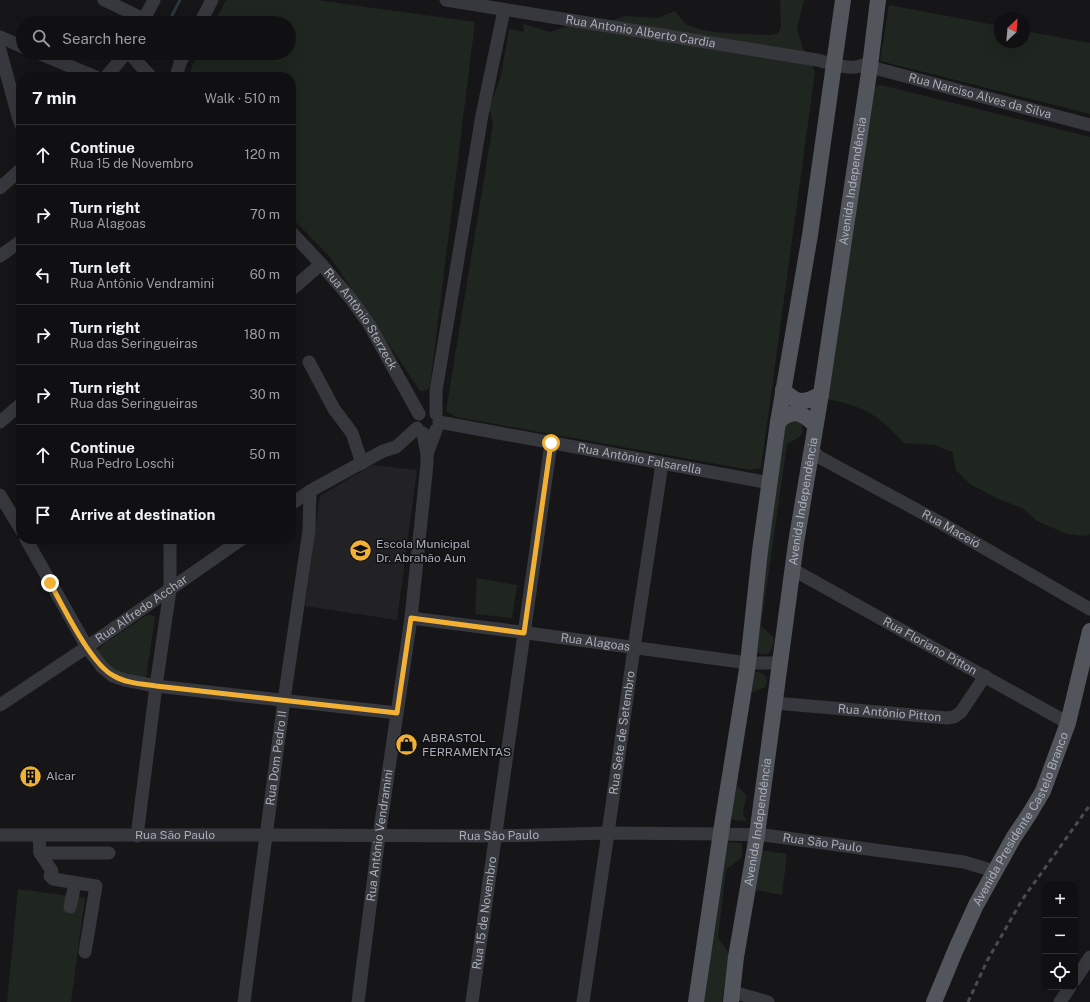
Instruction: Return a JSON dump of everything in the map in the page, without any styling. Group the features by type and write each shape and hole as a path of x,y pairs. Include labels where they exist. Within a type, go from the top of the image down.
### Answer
{"main road":[{"path":"696,1002 748,663 760,551 778,422 810,235 843,0"},
{"name":"Avenida Independência","path":"732,997 736,957 757,835 792,569 812,449 870,66 878,0"},
{"path":"783,390 800,402 812,400 820,394"},
{"path":"778,422 785,415 795,413 810,419 815,425"},
{"name":"Avenida Presidente Castelo Branco","path":"934,1002 976,905 994,871 1043,791 1068,724 1090,631"}],"street":[{"path":"104,0 134,16"},
{"path":"146,16 154,0"},
{"path":"204,16 212,0"},
{"name":"Rua Antonio Alberto Cardia","path":"446,0 834,63 848,67 858,67 863,65 870,66"},
{"path":"296,501 310,491 383,451 396,447 430,426 482,115 504,10"},
{"path":"0,37 16,44"},
{"path":"0,50 16,109"},
{"path":"55,60 84,72"},
{"path":"110,72 121,60"},
{"path":"134,60 146,72"},
{"path":"177,72 182,60"},
{"name":"Rua Narciso Alves da Silva","path":"870,66 1090,125"},
{"path":"0,188 16,174"},
{"name":"Rua Antônio Sterzeck","path":"296,237 351,299 369,324 421,413"},
{"path":"0,256 16,245"},
{"path":"296,286 321,264"},
{"path":"309,362 334,409 352,433 362,463"},
{"path":"430,426 416,422 436,391"},
{"path":"0,422 16,408"},
{"name":"Rua Antônio Falsarella","path":"421,413 428,410 430,426 551,443 770,483"},
{"name":"Rua Antônio Vendramini","path":"358,1002 379,836 411,618 430,426"},
{"name":"Rua 15 de Novembro","path":"472,1002 494,836 551,443"},
{"name":"Rua Maceió","path":"812,449 819,457 941,523 1090,609"},
{"name":"Rua Sete de Setembro","path":"583,1002 662,464"},
{"name":"Rua Dom Pedro II","path":"244,1002 284,700 309,530 310,491"},
{"path":"0,495 16,522"},
{"path":"29,544 87,647 102,667 113,676 156,686 397,713"},
{"path":"137,836 170,590 170,544"},
{"name":"Rua Alfredo Acchar","path":"1,702 87,647 235,544"},
{"name":"Rua Floriano Pitton","path":"792,569 1068,724"},
{"name":"Rua Alagoas","path":"411,618 748,663 780,663"},
{"name":"Rua Antônio Pitton","path":"774,703 946,718 954,717 961,712 984,676"},
{"name":"Rua São Paulo","path":"0,835 137,836 267,834 494,836 608,833 757,835 964,862 994,871"},
{"path":"39,836 40,853 52,870 50,876 53,879 75,884 96,886 85,952"},
{"path":"40,853 109,853"},
{"path":"70,907 75,884"},
{"path":"1078,975 1090,957"},
{"path":"1060,1002 1068,990"},
{"path":"732,997 768,1002"}],"shaded area":[{"path":"226,0 316,0 475,22 430,386 427,390 420,391 330,257 296,222 296,72 190,72 195,60 296,60 296,16 218,16"},
{"path":"780,0 804,0 797,29 803,48 815,72 761,468 750,470 456,417 446,411 493,124 489,108 501,76 509,29 524,32 523,24 550,32 591,18 610,21 625,16 658,18 675,11 685,23 703,30 726,33 771,35 778,33 781,27"},
{"path":"889,5 994,25 994,48 1030,48 1030,32 1090,43 1090,114 880,61"},
{"path":"881,85 1090,137 1090,534 1084,536 1067,534 1037,521 1022,508 996,498 970,484 956,470 952,451 935,445 904,443 885,424 871,414 850,405 827,399 824,392 844,285 859,166 874,87"},
{"path":"799,420 803,430 801,435 787,444 761,626 774,638 774,642 770,652 761,654 756,652 782,424 784,422"},
{"name":"Escola Municipal Dr. Abrahão Aun","path":"372,465 417,470 397,620 305,606 320,496"},
{"path":"477,578 517,585 512,618 475,614"},
{"path":"149,614 155,617 146,678 113,672 96,651 105,643"},
{"path":"752,671 762,673 766,676 767,682 765,687 751,693 737,785 746,795 743,815 746,821 727,819"},
{"path":"723,842 742,843 742,857 726,870 718,937 729,954 722,1002 701,1002"},
{"path":"761,850 787,854 782,895 756,890"},
{"path":"18,889 85,898 71,1002 7,1002"}],"waterway":[{"path":"172,16 180,0"}],"railway":[{"path":"968,1002 987,961 1022,900 1090,805"}],"place":[{"name":"Escola Municipal Dr. Abrahão Aun","path":"360,551"},
{"name":"ABRASTOL FERRAMENTAS","path":"407,745"},
{"name":"Alcar","path":"31,776"}],"route":[{"path":"50,583 87,647 102,667 113,676 156,686 397,713 411,618 524,633 551,443"}]}
